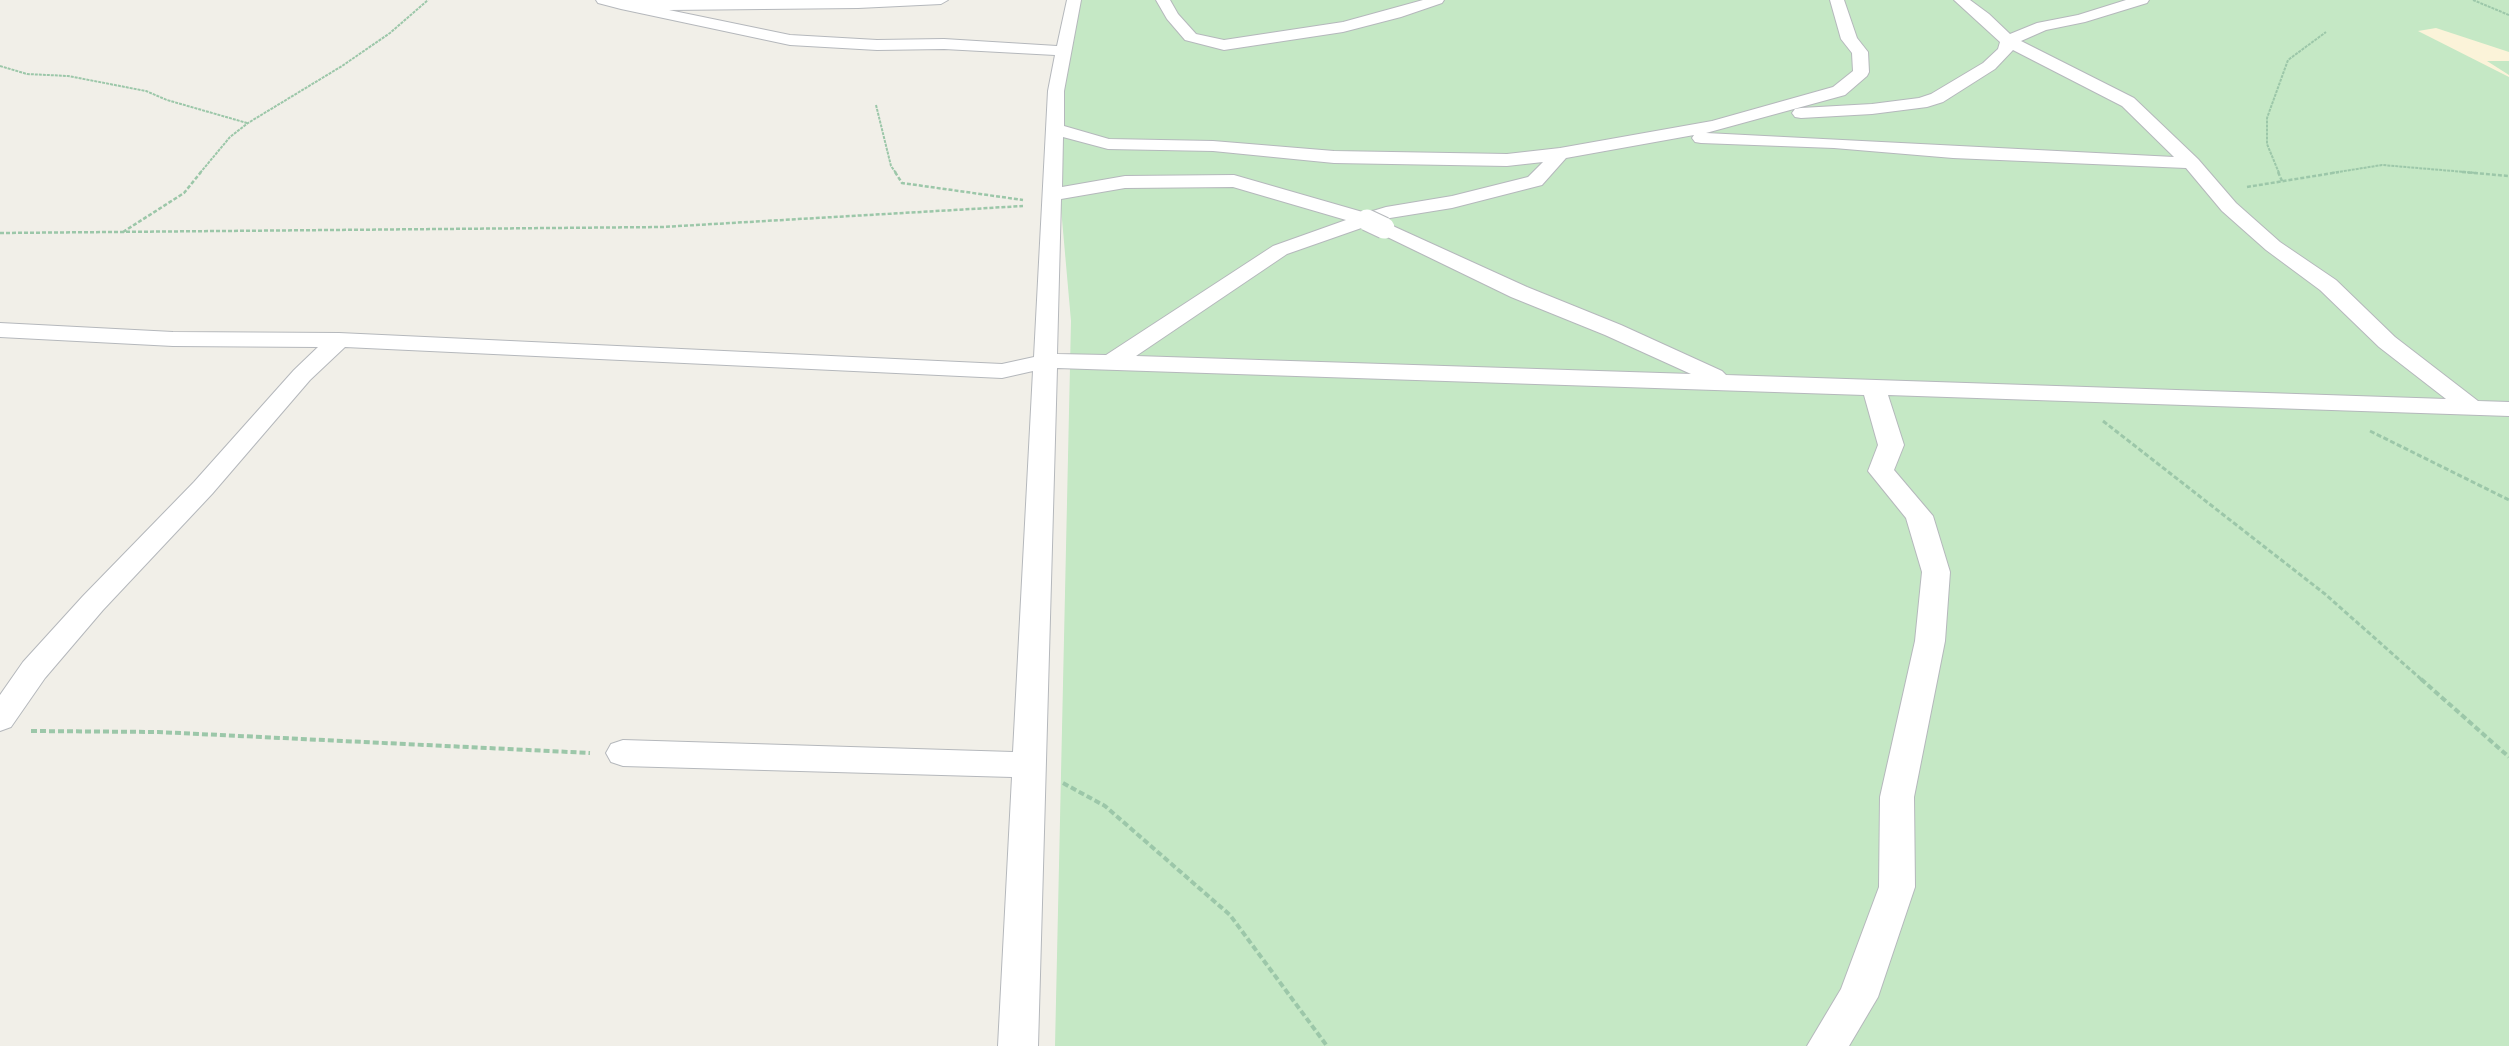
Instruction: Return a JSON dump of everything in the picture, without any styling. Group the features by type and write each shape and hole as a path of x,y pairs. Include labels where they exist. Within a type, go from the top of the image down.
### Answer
{"street":[{"path":"603,0 790,40 877,45 944,44 1064,51"},
{"path":"621,5 858,4 941,0"},
{"path":"1018,1046 1056,91 1074,0"},
{"path":"1162,0 1172,16 1191,37 1224,45 1343,27 1396,14 1437,0"},
{"path":"1054,129 1108,144 1213,146 1334,157 1498,160 1560,154 1659,137 1761,114 1839,91 1860,72 1860,52 1849,39 1837,0"},
{"path":"1961,0 1984,17 2008,41 2128,102 2197,170 2229,207 2273,246 2328,285 2387,342 2472,408"},
{"path":"2008,41 2042,26 2080,19 2142,0"},
{"path":"1761,114 1872,109 1921,103 1938,98 1989,66 2005,52 2008,41"},
{"path":"1659,137 1834,143 2197,170"},
{"path":"1111,362 1280,250 1386,213 1452,202 1536,180 1560,154"},
{"path":"1052,199 1124,182 1234,181 1375,224 1519,292 1613,330 1727,382"},
{"path":"0,330 173,339 339,340 1002,370 1045,361 1111,362 2509,409"},
{"path":"0,719 34,670 93,603 203,488 302,375 339,340"},
{"path":"1827,1046 1858,997 1897,887 1897,797 1930,641 1936,572 1919,516 1881,471 1891,445 1874,388"},
{"path":"623,753 1028,765"}],"path":[{"path":"122,233 184,193 230,137 248,123 342,66 390,33 428,0"},
{"path":"2473,0 2509,15"},
{"path":"2282,181 2267,144 2267,118 2288,60 2326,32"},
{"path":"0,66 27,74 68,76 146,91 167,100 248,123"},
{"path":"876,105 891,166 902,183 1052,199"},
{"path":"2197,170 2247,186 2382,165 2509,176"},
{"path":"0,233 662,226 992,208 1052,199"},
{"path":"2070,395 2325,594 2509,757"},
{"path":"2368,431 2509,500"},
{"path":"30,731 158,732 514,750 623,753"},
{"path":"1028,765 1106,806 1230,915 1327,1046"}],"green space":[{"path":"1079,0 2509,0 2509,1046 1055,1046 1071,321 1054,129"}],"sand":[{"path":"2436,28 2509,52 2509,61 2487,61 2509,75 2509,77 2418,31"}]}
